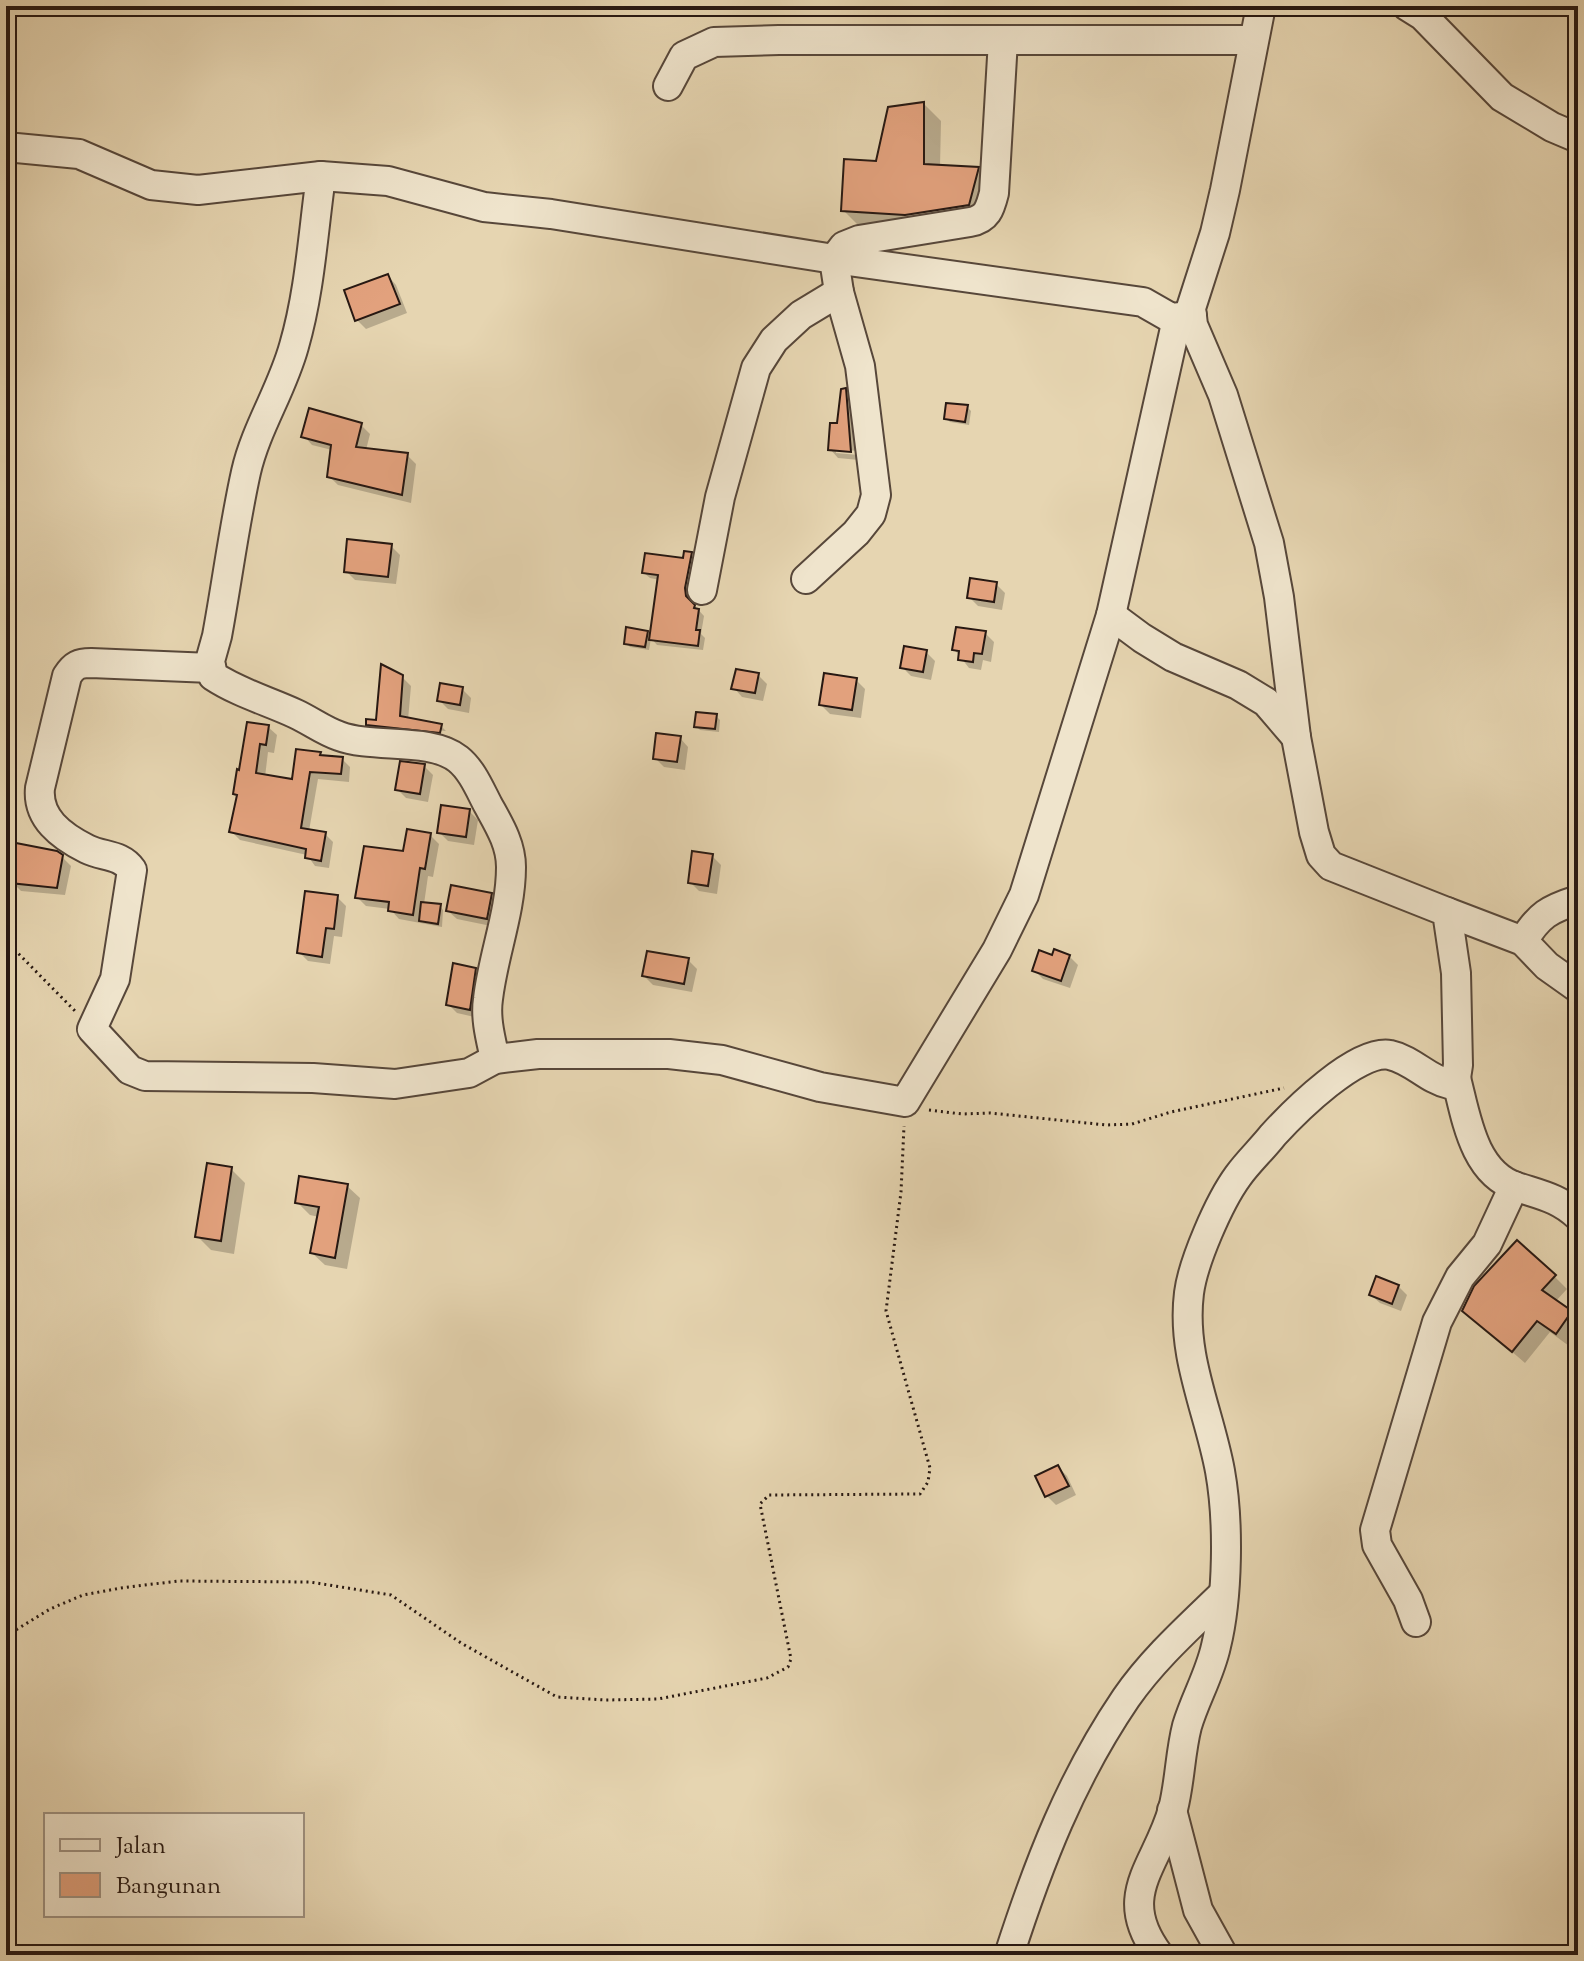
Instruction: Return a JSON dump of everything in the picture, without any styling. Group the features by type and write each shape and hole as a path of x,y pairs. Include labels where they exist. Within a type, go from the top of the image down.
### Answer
{"street":[{"path":"211,668 91,663 79,663 72,667 67,676 40,788 38,804 45,818 88,849 126,862 132,870 115,979 92,1029 130,1070 145,1076 267,1077 395,1084 469,1073 495,1059 574,1053 669,1054 722,1060 820,1087 905,1102 997,950 1024,895 1111,615 1185,317 1215,233 1261,6"},
{"path":"1407,6 1423,16 1502,97 1552,127 1578,138"},
{"path":"806,579 864,524 871,514 876,495 860,366 839,292 834,259 844,246 859,240 980,220 989,211 994,193 1003,40"},
{"path":"668,86 684,56 714,42 1253,40"},
{"path":"6,147 79,154 151,185 198,190 321,176 388,181 484,207 551,214 834,259 1143,302 1185,317 1193,325 1223,395 1269,543 1279,597 1296,737 1321,855 1331,866 1523,941 1547,966 1578,988"},
{"path":"321,176 303,309 294,348 282,381 262,420 246,470 211,668 213,676 227,685 340,737 440,751 458,759 474,779 507,839 511,865 509,899 487,1001 495,1059"},
{"path":"702,590 720,497 756,368 783,331 801,315 839,292"},
{"path":"1111,615 1173,657 1238,685 1266,702 1296,737"},
{"path":"1523,941 1535,922 1551,908 1578,900"},
{"path":"1447,912 1456,973 1456,1078 1474,1145 1490,1168 1514,1186 1558,1199 1578,1216"},
{"path":"1159,1955 1145,1937 1138,1907 1144,1875 1172,1810 1183,1742 1216,1646 1223,1594 1224,1502 1220,1472 1188,1344 1189,1293 1201,1247 1236,1178 1287,1120 1319,1092 1371,1056 1388,1055 1404,1060 1435,1081 1449,1084 1456,1078"},
{"path":"1416,1622 1408,1600 1377,1545 1375,1530 1446,1298 1487,1244 1514,1186"},
{"path":"1009,1955 1049,1840 1072,1789 1127,1696 1168,1647 1223,1594"},
{"path":"1172,1810 1198,1910 1223,1955"}],"path":[{"path":"6,941 92,1029"},
{"path":"6,1636 50,1609 83,1595 121,1588 178,1581 310,1582 391,1595 461,1643 557,1697 658,1699 767,1678 788,1667 791,1659 760,1504 769,1495 920,1494 928,1482 930,1468 886,1311 901,1192 905,1102 934,1111 990,1113 1106,1125 1132,1124 1171,1112 1283,1088 1319,1092"}],"building":[{"path":"924,102 924,164 979,167 969,205 905,215 841,211 844,159 876,161 888,107"},
{"path":"388,274 400,304 355,321 344,290"},
{"path":"846,388 851,452 828,450 830,423 837,423 841,389"},
{"path":"946,403 968,405 965,422 944,419"},
{"path":"309,408 362,423 356,447 408,453 402,495 327,477 331,445 301,437"},
{"path":"347,539 392,544 388,577 344,572"},
{"path":"684,551 692,552 685,588 694,608 699,609 696,630 700,630 698,646 649,640 658,575 642,573 645,553 683,558"},
{"path":"970,578 997,582 994,602 967,598"},
{"path":"626,627 648,631 645,647 624,644"},
{"path":"956,627 986,631 982,654 974,653 973,662 958,660 959,651 952,650"},
{"path":"904,646 927,650 923,672 900,668"},
{"path":"381,664 403,675 400,716 442,724 440,733 366,725 366,719 376,720"},
{"path":"736,669 759,673 755,693 731,689"},
{"path":"824,673 857,678 852,710 819,705"},
{"path":"440,683 463,687 460,705 437,701"},
{"path":"696,712 717,714 715,729 694,727"},
{"path":"247,722 269,725 266,745 260,744 256,773 292,779 296,749 343,757 341,774 310,772 301,828 326,832 321,861 305,858 306,849 229,832"},
{"path":"656,733 681,736 677,762 653,759"},
{"path":"400,761 425,764 420,794 395,790"},
{"path":"441,805 470,809 466,837 437,833"},
{"path":"407,829 431,833 425,869 420,868 413,915 388,911 389,902 355,898 364,846 403,851"},
{"path":"16,843 63,855 57,888 10,883"},
{"path":"692,851 713,854 708,886 688,883"},
{"path":"451,885 492,893 487,919 446,911"},
{"path":"305,891 338,895 334,929 326,928 322,957 297,953"},
{"path":"421,902 441,904 438,924 419,921"},
{"path":"1054,949 1070,955 1061,981 1032,971 1039,950 1052,955"},
{"path":"647,951 689,958 684,984 642,976"},
{"path":"453,963 476,968 470,1010 446,1005"},
{"path":"207,1163 232,1167 221,1241 195,1237"},
{"path":"299,1176 348,1184 335,1258 310,1253 319,1207 295,1203"},
{"path":"1517,1240 1556,1275 1542,1290 1572,1311 1556,1334 1537,1321 1512,1352 1462,1311 1474,1286"},
{"path":"1376,1276 1399,1285 1392,1304 1369,1295"},
{"path":"1058,1465 1069,1486 1045,1497 1035,1476"}]}
